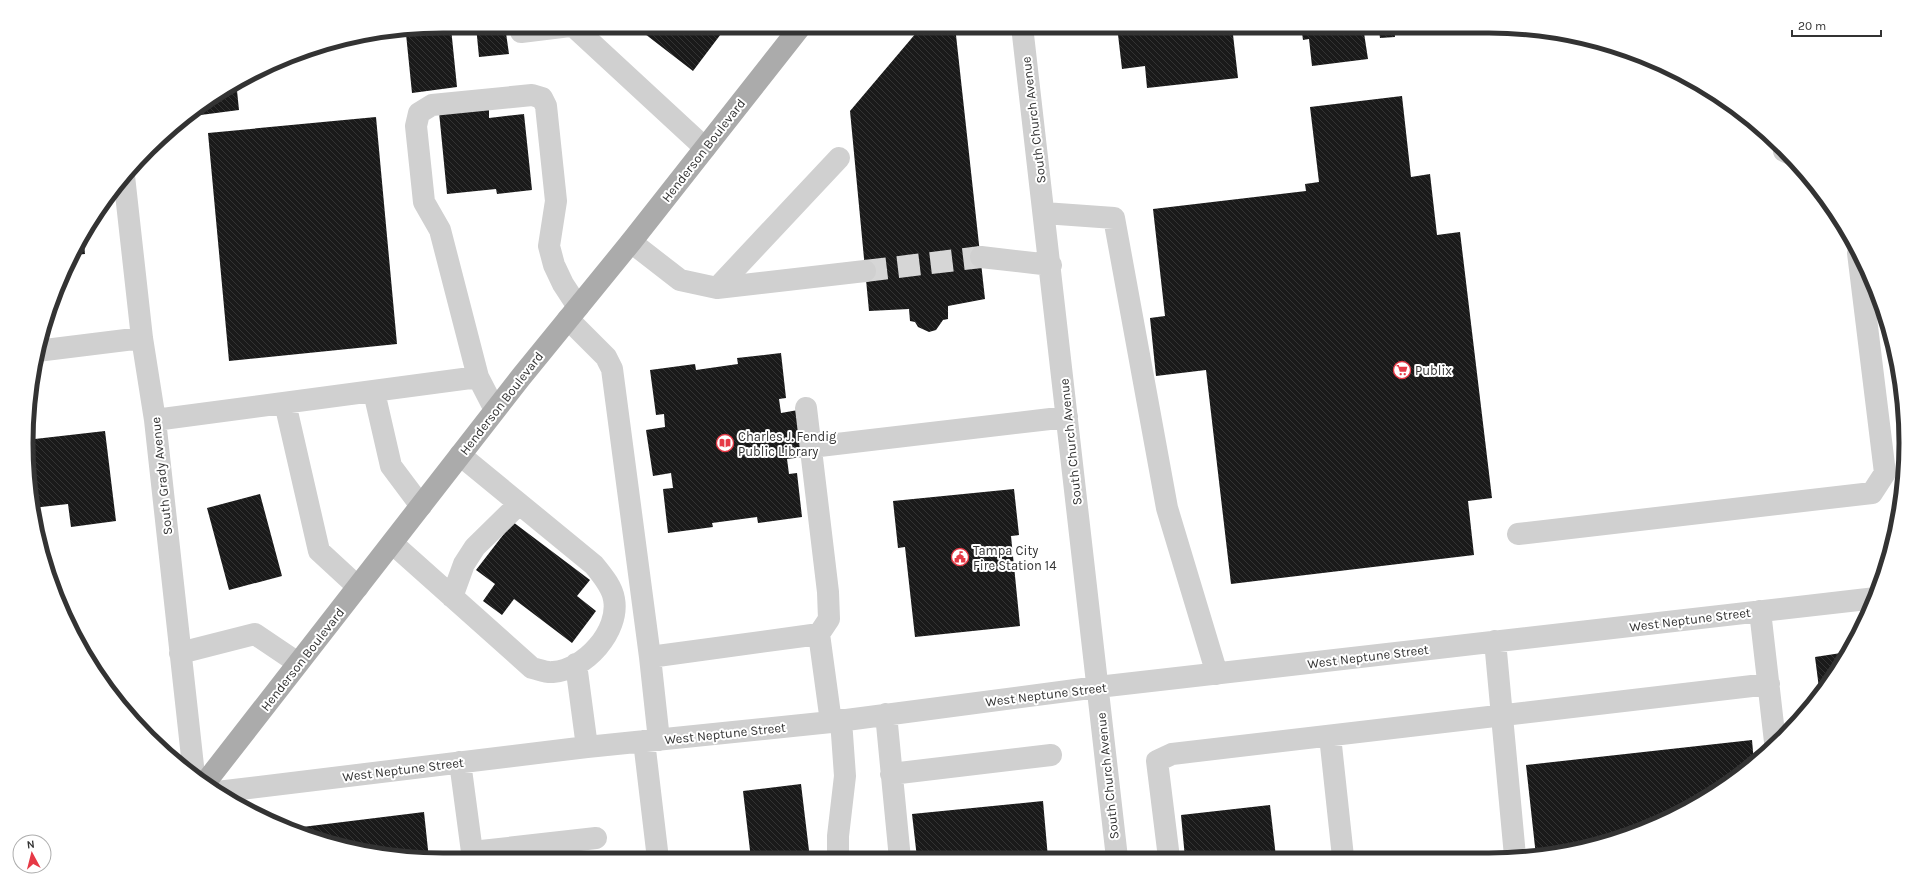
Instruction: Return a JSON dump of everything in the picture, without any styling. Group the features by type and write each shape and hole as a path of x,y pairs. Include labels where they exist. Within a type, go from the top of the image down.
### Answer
{"main road":[{"name":"Henderson Boulevard","path":"208,779 495,410 631,242 795,33"}],"street":[{"path":"581,33 705,148"},
{"name":"South Church Avenue","path":"1023,33 1098,687 1115,853"},
{"path":"495,410 478,377 440,230 424,202 416,126 419,113 432,105 532,95 542,98 546,106 556,201 549,246 554,265 563,284 573,313 606,357 612,369 650,656 652,740 658,853"},
{"path":"717,288 839,158"},
{"name":"South Grady Avenue","path":"125,185 142,338 156,420 193,768"},
{"path":"1044,213 1114,218 1167,508 1217,674"},
{"path":"631,242 680,280 717,288 865,271"},
{"path":"980,257 1050,265"},
{"path":"1518,534 1872,493 1885,473 1860,268"},
{"path":"44,350 142,338"},
{"path":"156,420 478,377"},
{"path":"374,392 391,466 421,506"},
{"path":"285,403 320,551 358,587"},
{"path":"806,408 828,592 829,619 819,634 845,776 838,836 838,853"},
{"path":"811,447 1067,417"},
{"path":"392,543 532,668 552,672 571,667 594,653 608,633 615,614 614,598 610,587 594,565 460,455"},
{"path":"452,596 464,564 475,547 519,504"},
{"name":"West Neptune Street","path":"226,791 587,746 836,721 1098,687 1868,599"},
{"path":"1760,611 1774,737"},
{"path":"180,653 255,634 298,663"},
{"path":"650,656 819,634"},
{"path":"1495,641 1515,852"},
{"path":"576,664 587,746"},
{"path":"1168,853 1157,761 1172,754 1769,684"},
{"path":"886,714 899,853"},
{"path":"1330,736 1344,853"},
{"path":"891,774 1051,755"},
{"path":"460,762 472,852 596,838"}],"building":[{"path":"452,33 457,87 412,93 406,35"},
{"path":"477,33 506,33 509,54 479,57"},
{"path":"646,33 722,33 693,71 645,34"},
{"path":"916,33 956,33 985,299 948,306 948,319 943,320 936,330 929,332 918,327 915,322 910,321 909,309 869,311 850,111"},
{"path":"1118,33 1233,33 1238,78 1147,88 1145,66 1122,69"},
{"path":"1302,33 1364,33 1368,59 1312,66 1309,39 1303,40"},
{"path":"1379,33 1395,33 1395,37 1380,38"},
{"path":"237,89 239,110 196,116"},
{"path":"1402,96 1411,177 1430,174 1437,235 1460,232 1492,498 1468,501 1474,555 1231,584 1206,370 1156,376 1150,318 1165,316 1153,209 1306,191 1305,184 1319,182 1310,107"},
{"path":"489,107 489,118 524,114 532,190 497,194 496,189 447,194 439,112"},
{"path":"376,117 397,344 229,361 208,133"},
{"path":"84,245 85,254 79,254"},
{"name":"Charles J. Fendig Public Library","path":"781,353 786,398 779,399 781,413 798,410 803,457 787,459 789,474 797,473 802,517 758,523 757,517 712,523 713,527 668,533 663,489 673,488 671,473 653,476 646,430 665,427 664,414 656,415 650,370 695,364 696,370 738,364 737,358"},
{"path":"105,431 116,521 71,527 68,504 39,507 34,470 33,439"},
{"path":"1014,489 1019,535 1011,536 1020,626 915,637 905,547 898,548 893,501"},
{"path":"260,494 282,576 229,590 207,508"},
{"path":"513,522 590,580 577,596 596,611 572,643 514,599 502,615 483,601 495,584 476,570"},
{"path":"1841,653 1819,686 1815,657"},
{"path":"1752,740 1753,756 1717,784 1670,811 1646,822 1595,839 1569,845 1535,850 1526,765"},
{"path":"801,784 809,853 750,853 743,791"},
{"path":"1043,801 1048,853 916,853 912,814"},
{"path":"1270,805 1276,853 1185,853 1181,815"},
{"path":"424,812 428,852 363,845 337,839 300,827"}],"tunnel":[{"path":"865,271 981,257"}],"place":[{"name":"Publix","path":"1402,370"},
{"name":"Charles J. Fendig Public Library","path":"725,443"},
{"name":"Tampa City Fire Station 14","path":"960,557"}]}
